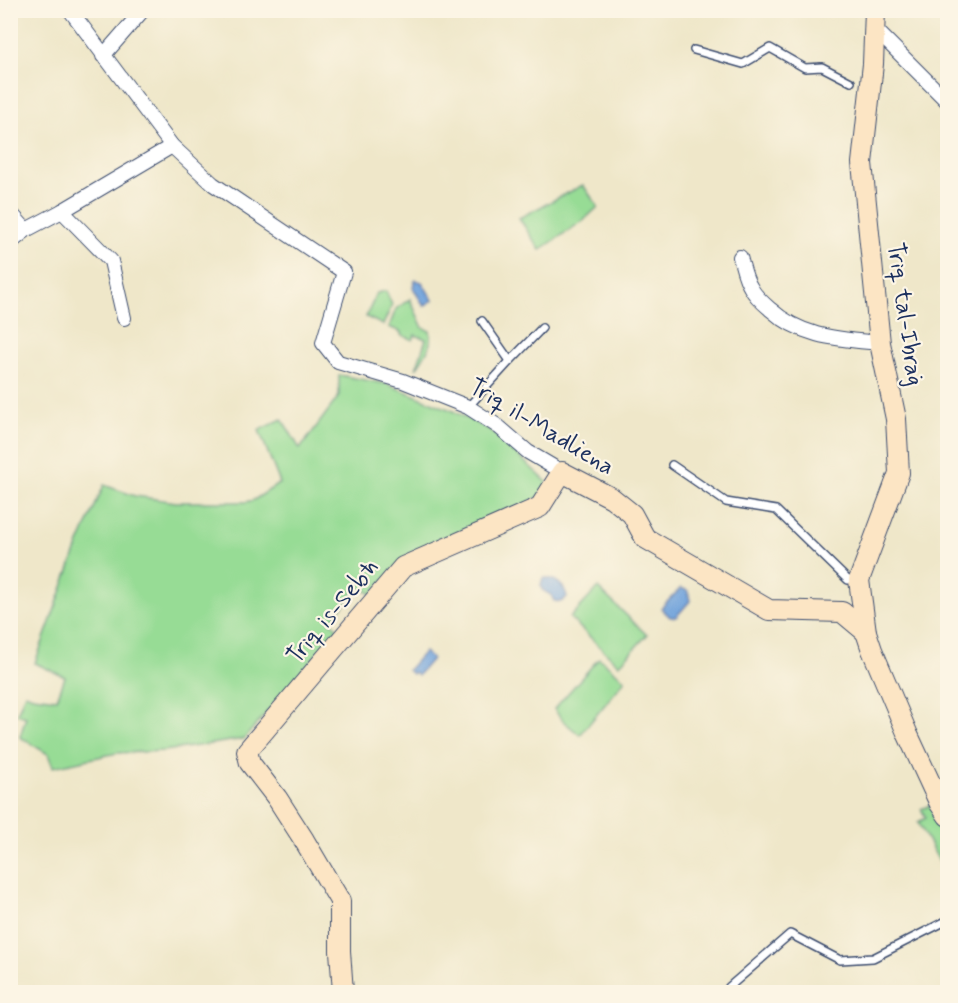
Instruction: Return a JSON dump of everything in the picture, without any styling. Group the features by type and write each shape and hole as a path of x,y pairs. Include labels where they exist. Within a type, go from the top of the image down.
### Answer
{"main road":[{"name":"Triq tal-Ibraġ","path":"874,19 873,64 862,163 880,344 897,419 899,473 858,580 866,632 908,735 940,804 948,816"},
{"name":"Triq il-Madliena","path":"562,472 612,498 632,514 645,538 769,610 842,612"},
{"name":"Triq is-Sebħ","path":"343,993 340,902 299,831 250,763 247,752 403,567 540,507 562,472"},
{"path":"858,580 842,612 866,632"}],"street":[{"name":"Triq il-Madliena","path":"70,10 172,146 213,184 344,272 323,343 338,362 403,381 468,406 499,427 528,452 562,472"},
{"path":"104,56 143,10"},
{"path":"874,19 948,102"},
{"path":"10,243 26,230 172,146"},
{"path":"62,211 111,261 124,318"},
{"path":"10,212 26,230"},
{"path":"740,257 750,287 755,294 772,311 793,326 835,339 880,344"}],"lane":[{"path":"694,51 743,64 770,48 805,68 822,68 851,82"},
{"path":"482,321 510,361"},
{"path":"468,406 542,327"},
{"path":"672,465 726,502 776,510 848,580 858,580"},
{"path":"729,987 790,934 840,960 873,958 948,920"}],"green space":[{"path":"583,185 598,207 584,220 540,250 519,218"},
{"path":"386,291 392,305 383,325 366,317 377,293"},
{"path":"410,299 423,328 430,331 431,336 427,351 416,369 426,339 415,335 413,340 389,327 396,309"},
{"path":"339,375 387,384 451,410 490,430 548,483 542,496 461,538 416,550 397,566 372,594 358,587 331,621 338,629 244,739 164,751 117,753 53,767 48,754 20,737 26,717 17,714 25,693 57,699 65,677 35,663 78,546 104,485 135,496 176,502 254,500 280,483 259,430 282,419 300,449 339,396"},
{"path":"598,588 647,635 619,665 570,618"},
{"path":"599,658 625,680 580,735 563,721 554,709"},
{"path":"931,805 947,832 947,868 939,861 918,822 926,818 921,809"}],"water":[{"path":"416,280 422,282 433,300 424,306 413,288"},
{"path":"543,578 559,583 567,597 561,602 554,601 551,595 542,590"},
{"path":"681,588 688,591 690,601 676,617 670,617 661,608"},
{"path":"424,652 432,659 418,675 414,672 412,674 408,670"}]}
